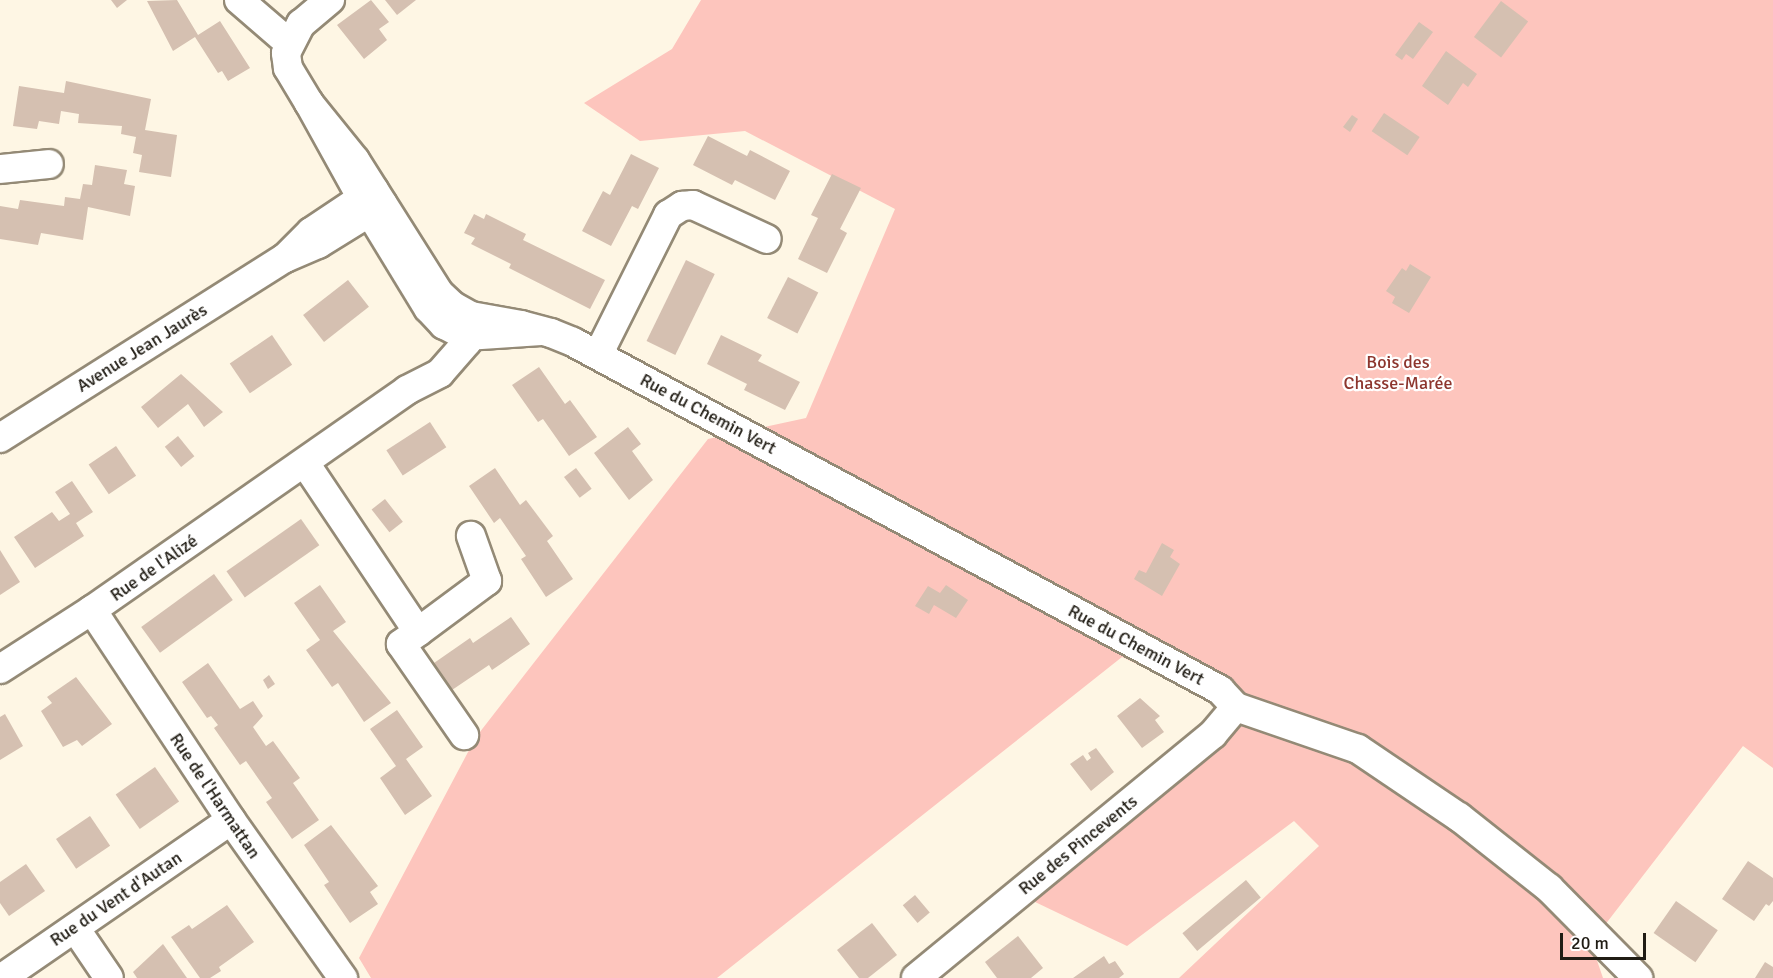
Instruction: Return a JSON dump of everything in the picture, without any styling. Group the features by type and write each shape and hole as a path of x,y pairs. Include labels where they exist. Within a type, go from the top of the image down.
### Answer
{"street":[{"path":"239,0 289,43"},
{"path":"330,0 301,24 289,43 288,68 373,203 428,308 464,323"},
{"path":"0,169 49,164"},
{"name":"Avenue Jean Jaurès","path":"0,438 285,258 312,232 373,203"},
{"path":"598,355 668,215 693,205 767,239"},
{"name":"Rue du Chemin Vert","path":"464,323 541,330 598,355 1220,690 1236,707 1358,749 1459,817 1549,888 1638,978"},
{"name":"Rue de l'Alizé","path":"0,669 92,610 407,390 464,323"},
{"path":"305,463 418,632"},
{"path":"464,735 401,644 487,581 471,536"},
{"name":"Rue de l'Harmattan","path":"92,610 231,820 343,978"},
{"name":"Rue des Pincevents","path":"916,978 1213,734 1236,707"},
{"name":"Rue du Vent d'Autan","path":"2,978 231,820"},
{"path":"75,928 109,978"}],"green space":[{"name":"Bois des Chasse-Marée","path":"701,0 1773,0 1773,768 1743,746 1591,943 1603,978 1179,978 1319,846 1294,821 1127,946 1033,901 1228,707 1122,657 717,978 371,978 359,958 476,737 708,439 806,418 895,209 745,131 640,141 584,103 672,49"}],"building":[{"path":"111,0 127,0 117,8"},
{"path":"177,0 198,35 220,21 250,68 228,81 222,71 218,73 195,37 173,51 147,1"},
{"path":"371,0 389,22 379,29 387,40 364,59 337,25"},
{"path":"385,0 416,0 397,15"},
{"path":"1501,1 1528,21 1501,57 1474,37"},
{"path":"1419,22 1433,32 1413,59 1406,54 1402,60 1395,55"},
{"path":"1446,51 1477,74 1468,87 1463,83 1448,105 1422,86"},
{"path":"66,81 151,99 145,130 177,135 171,177 139,172 142,155 133,153 136,137 121,134 122,126 78,123 79,114 61,111 59,124 39,121 37,129 13,126 19,86 64,93"},
{"path":"1384,113 1420,137 1407,155 1372,131"},
{"path":"1352,115 1358,119 1350,132 1343,127"},
{"path":"708,136 747,156 750,150 790,171 775,200 735,180 732,185 693,165"},
{"path":"631,154 659,168 638,209 632,206 611,246 582,231 603,191 610,195"},
{"path":"95,165 127,170 124,184 135,186 130,216 88,207 83,240 41,233 38,245 0,239 0,206 18,209 20,200 64,206 65,197 80,199 83,184 92,185"},
{"path":"832,174 861,188 840,229 847,233 827,273 798,259 818,218 811,215"},
{"path":"474,214 484,219 486,214 526,234 523,240 605,280 590,309 509,268 511,264 471,244 475,238 464,233"},
{"path":"686,260 715,274 675,355 647,341"},
{"path":"1410,264 1431,277 1409,313 1392,303 1395,297 1386,291 1402,268 1406,271"},
{"path":"788,277 818,292 797,333 767,318"},
{"path":"348,280 369,307 324,342 303,315"},
{"path":"272,335 292,365 250,393 230,364"},
{"path":"721,335 762,355 758,361 800,382 785,410 744,390 747,384 707,364"},
{"path":"539,367 565,404 570,400 597,437 569,456 543,419 538,422 512,385"},
{"path":"181,374 223,412 204,427 188,404 158,428 141,407"},
{"path":"430,422 446,447 403,475 386,450"},
{"path":"628,427 641,444 632,451 653,480 629,500 594,453"},
{"path":"178,436 194,456 181,467 165,447"},
{"path":"116,446 136,476 109,494 89,464"},
{"path":"495,468 520,505 526,500 553,536 547,541 573,579 546,597 521,559 526,556 500,518 494,523 469,486"},
{"path":"576,468 592,489 580,498 564,477"},
{"path":"72,481 93,512 76,523 84,536 35,568 14,537 52,512 59,521 70,514 55,492"},
{"path":"385,499 403,522 389,532 372,509"},
{"path":"301,519 319,545 245,597 226,571"},
{"path":"1162,543 1174,550 1170,557 1180,564 1162,596 1134,579 1139,570 1146,573"},
{"path":"0,550 20,582 0,595"},
{"path":"214,574 233,600 160,653 141,627"},
{"path":"320,585 346,622 333,631 391,703 364,722 338,683 332,687 306,650 320,640 294,603"},
{"path":"946,585 968,600 956,618 934,605 929,614 915,606 928,586 940,593"},
{"path":"511,617 530,644 492,670 489,665 452,690 434,663 470,638 473,643"},
{"path":"208,663 240,709 253,701 263,716 253,727 266,746 273,741 300,778 293,783 319,820 292,839 266,802 272,798 246,761 240,765 214,728 218,725 211,716 207,718 182,682"},
{"path":"269,675 275,684 268,689 263,680"},
{"path":"76,677 112,724 82,746 77,740 63,747 41,711 52,703 47,697"},
{"path":"1140,698 1160,716 1155,720 1164,732 1142,748 1117,716"},
{"path":"397,710 423,747 406,759 432,796 405,815 380,778 396,766 370,729"},
{"path":"5,714 23,746 0,760 0,717"},
{"path":"1096,748 1114,772 1091,791 1070,764 1083,755 1087,761 1091,758 1088,753"},
{"path":"155,767 179,801 140,829 116,795"},
{"path":"90,816 110,846 76,869 56,839"},
{"path":"331,825 378,886 370,892 378,904 350,923 324,885 329,882 304,845"},
{"path":"1748,861 1773,878 1773,901 1769,906 1766,904 1754,921 1722,899"},
{"path":"26,864 45,891 9,916 0,903 0,882"},
{"path":"1246,880 1261,898 1197,951 1182,933"},
{"path":"915,895 930,913 918,923 903,905"},
{"path":"1676,901 1718,930 1695,962 1654,933"},
{"path":"227,905 254,942 219,967 221,971 210,978 200,978 171,937 189,925 192,929"},
{"path":"872,923 897,955 868,978 859,978 837,950"},
{"path":"1018,936 1043,968 1031,978 997,978 985,962"},
{"path":"163,944 187,978 137,978 133,972"},
{"path":"1104,956 1109,964 1115,961 1124,974 1119,978 1073,978"},
{"path":"1765,962 1773,967 1773,978 1755,978"}]}
